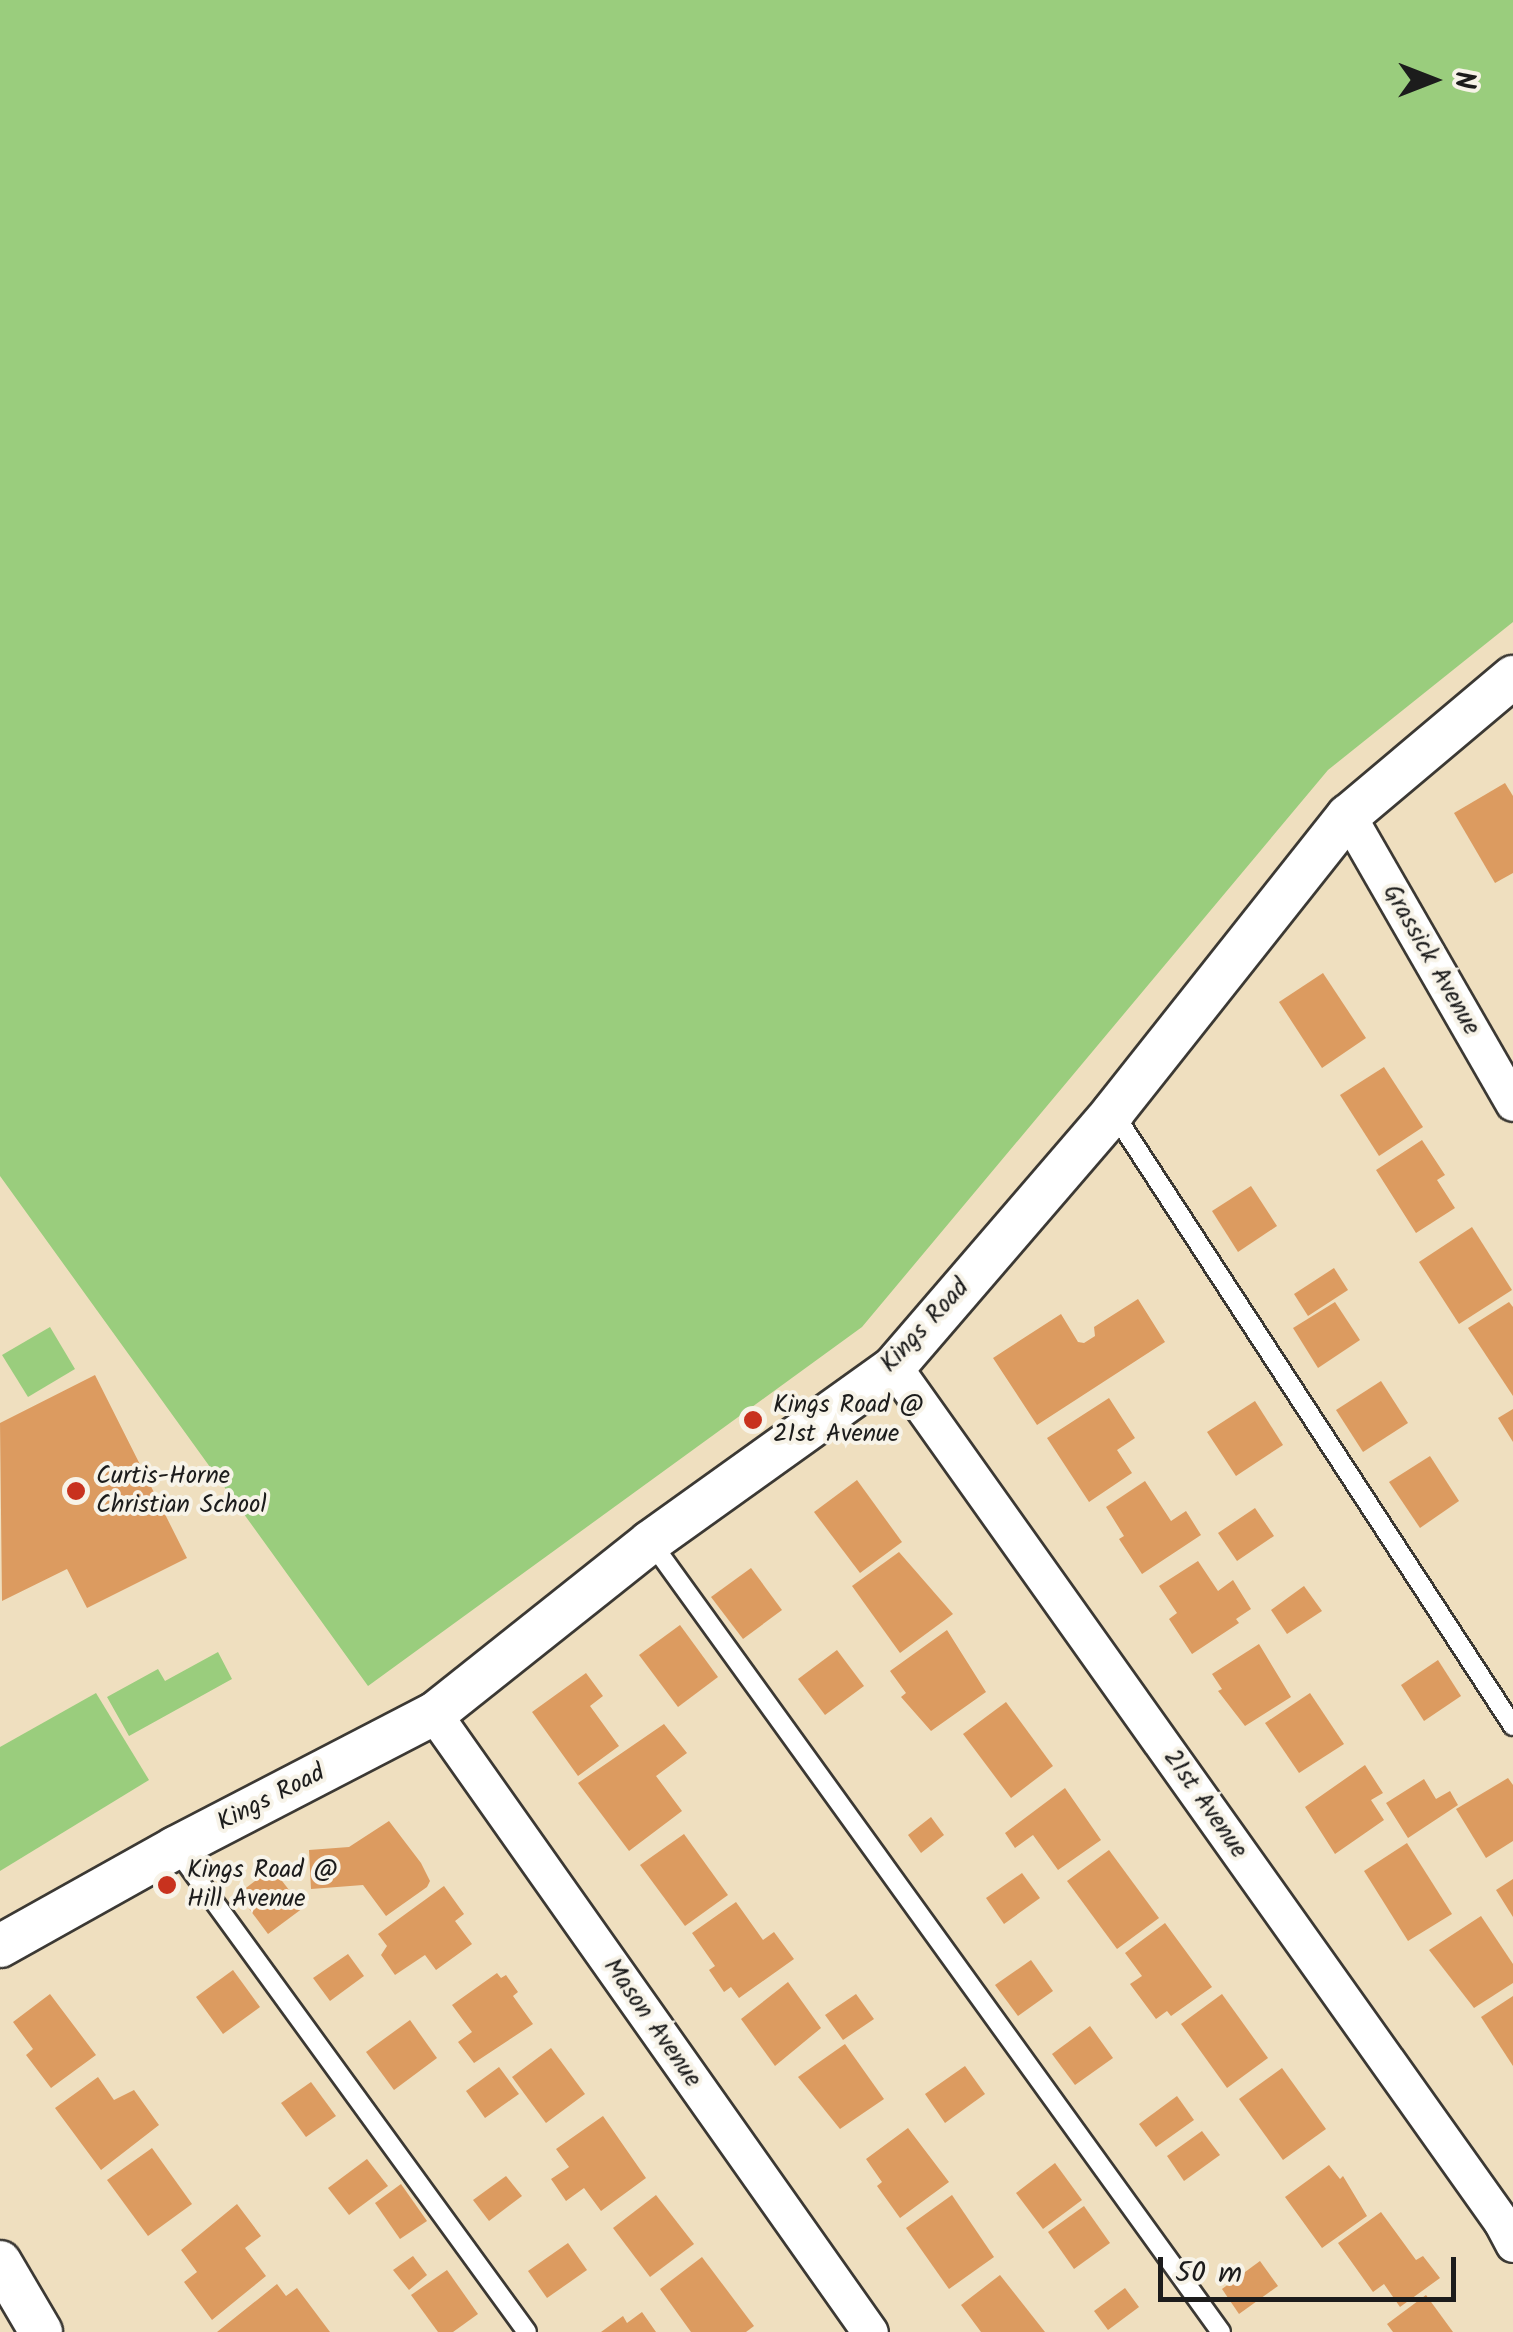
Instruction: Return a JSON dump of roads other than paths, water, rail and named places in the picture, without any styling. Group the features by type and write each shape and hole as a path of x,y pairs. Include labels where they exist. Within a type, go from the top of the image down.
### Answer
{"street":[{"name":"Kings Road","path":"0,1946 176,1848 434,1714 650,1542 894,1367 1113,1112 1348,816 1513,677"},
{"name":"Grassick Avenue","path":"1348,816 1513,1103"},
{"name":"21st Avenue","path":"894,1367 1501,2221 1513,2244"},
{"name":"Mason Avenue","path":"434,1714 870,2332"},
{"path":"0,2262 42,2332"}],"lane":[{"path":"1113,1112 1513,1726"},
{"path":"650,1542 1221,2332"},
{"path":"176,1848 527,2332"}],"place":[{"name":"Kings Road @ 21st Avenue","path":"753,1420"},
{"name":"Curtis-Horne Christian School","path":"76,1491"},
{"name":"Kings Road @ Hill Avenue","path":"167,1885"}]}
